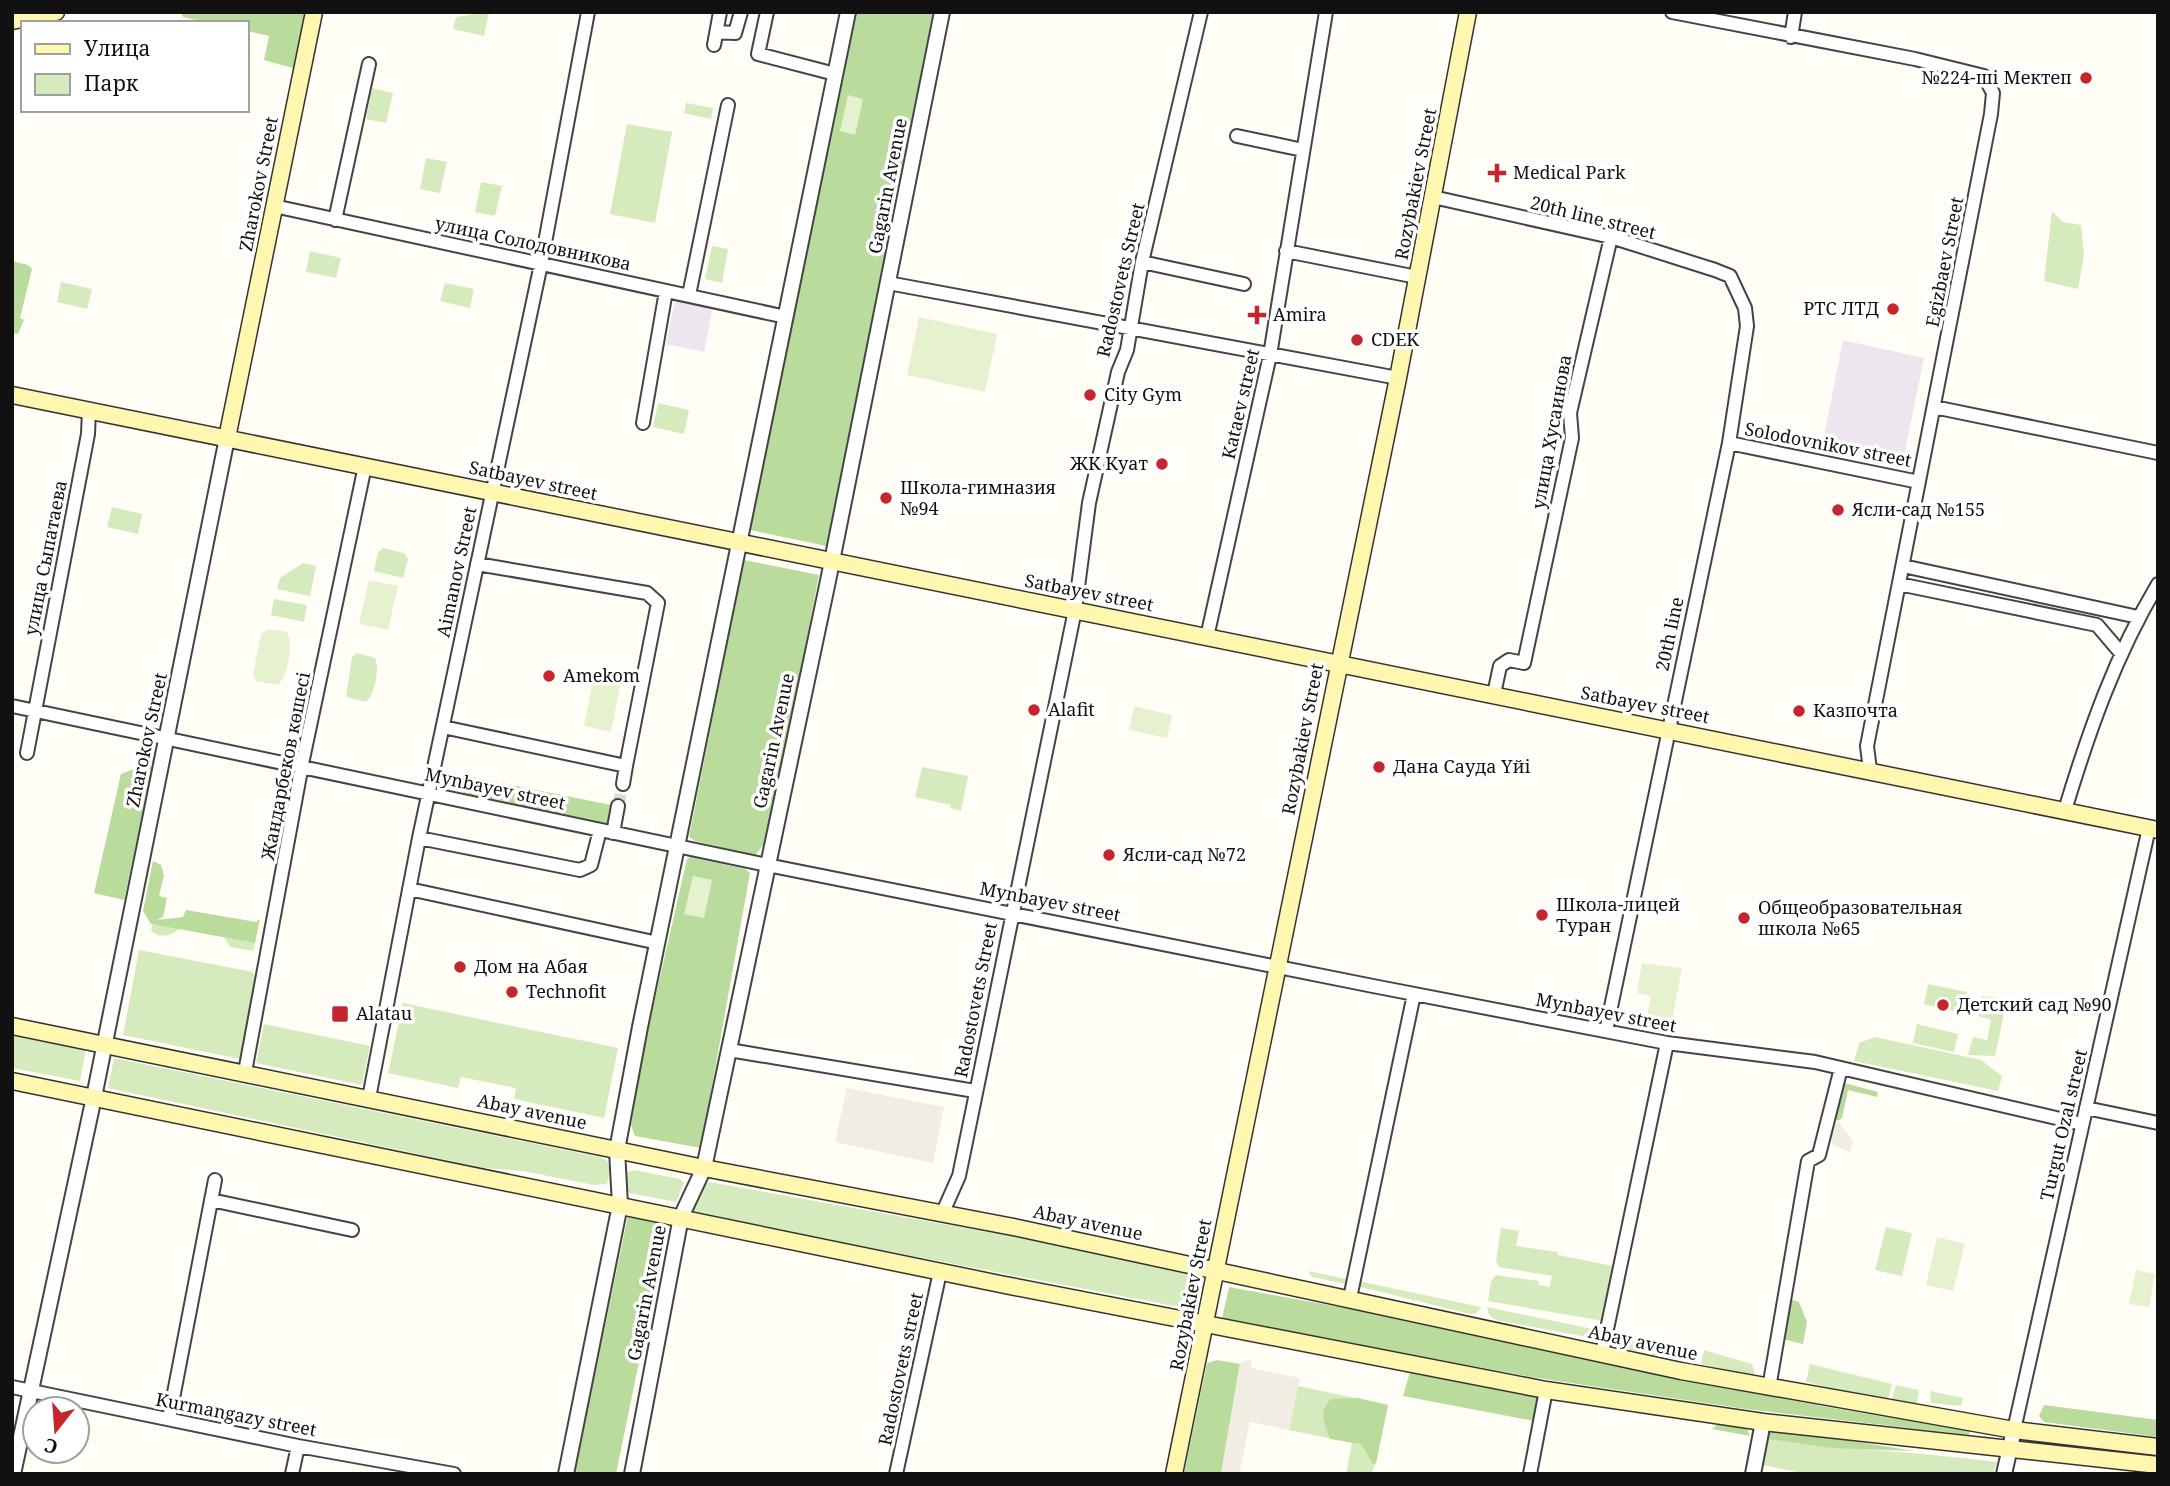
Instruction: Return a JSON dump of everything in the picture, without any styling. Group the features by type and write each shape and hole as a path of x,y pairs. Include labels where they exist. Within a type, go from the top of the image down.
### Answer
{"main road":[{"path":"12,21 55,12"},
{"name":"Zharokov Street","path":"226,438 314,12"},
{"name":"Rozybakiev Street","path":"1174,1474 1398,378 1468,12"},
{"name":"Satbayev street","path":"12,395 2153,829"},
{"name":"Abay avenue","path":"12,1026 704,1168 943,1212 1769,1388 2014,1430 2158,1447"},
{"path":"12,1081 940,1272 1546,1390 1763,1422 2158,1465"}],"street":[{"name":"Aimanov Street","path":"369,1098 419,838 541,264 587,12"},
{"path":"714,45 720,12"},
{"path":"717,32 735,33 741,12"},
{"path":"767,12 758,54 835,74"},
{"path":"566,1474 620,1205 617,1150 848,12"},
{"name":"Gagarin Avenue","path":"632,1474 681,1217 704,1168 832,561 942,12"},
{"name":"Radostovets Street","path":"943,1212 958,1176 1075,610 1089,502 1118,372 1127,351 1142,262 1201,12"},
{"name":"Kataev street","path":"1208,637 1270,355 1326,12"},
{"name":"Egizbaev Street","path":"1672,12 1915,59 1980,75 1987,79 1992,87 1993,102 1867,746 1870,770"},
{"path":"1791,37 1796,12"},
{"path":"335,220 369,64"},
{"path":"689,295 727,105"},
{"path":"1237,136 1303,150"},
{"name":"20th line street","path":"1433,197 1611,237 1723,273 1730,276 1736,286"},
{"name":"улица Солодовникова","path":"274,206 786,317"},
{"name":"улица Хусаинова","path":"1494,694 1500,666 1509,660 1524,663 1572,438 1570,413 1611,237"},
{"path":"1286,251 1417,277"},
{"path":"1142,262 1244,284"},
{"path":"888,283 1398,378"},
{"name":"20th line","path":"1606,1031 1729,443 1747,326 1745,308 1736,286"},
{"path":"643,423 666,291"},
{"path":"1934,407 2158,453"},
{"name":"улица Сыпатаева","path":"27,753 88,434 89,411"},
{"name":"Zharokov Street","path":"13,1474 94,1097 226,438"},
{"name":"Solodovnikov street","path":"1729,443 1919,481"},
{"name":"Жандарбеков көшесі","path":"245,1072 302,765 365,466"},
{"path":"477,564 648,593 654,597 657,603 623,783"},
{"path":"1903,566 2138,617"},
{"path":"1899,584 2097,625 2120,652"},
{"path":"2065,810 2093,720 2120,652 2158,584"},
{"path":"2097,625 2101,609"},
{"name":"Mynbayev street","path":"12,706 302,765 767,866 1667,1043 1841,1068 2082,1124"},
{"path":"443,727 626,766"},
{"path":"613,832 618,806"},
{"name":"Turgut Ozal street","path":"2014,1430 2082,1124 2153,829"},
{"path":"419,838 580,870 591,864 600,830"},
{"path":"409,889 658,943"},
{"path":"1350,1298 1414,994"},
{"path":"1602,1353 1667,1043"},
{"path":"729,1050 975,1091"},
{"path":"1769,1388 1808,1161 1819,1155 1841,1068"},
{"path":"2086,1108 2158,1123"},
{"path":"169,1419 215,1180"},
{"path":"211,1200 352,1230"},
{"name":"Radostovets street","path":"896,1474 940,1272"},
{"name":"Kurmangazy street","path":"12,1387 298,1446 454,1474"},
{"path":"1530,1474 1546,1390"},
{"path":"1753,1474 1763,1422"},
{"path":"2004,1474 2014,1430"},
{"path":"292,1474 298,1446"}],"shaded area":[{"path":"675,300 713,306 704,352 666,344"},
{"path":"1843,340 1924,358 1903,461 1822,446"},
{"path":"847,1088 944,1107 933,1163 835,1142"},
{"path":"1838,1121 1853,1141 1850,1152 1833,1145 1831,1132"},
{"path":"1246,1360 1252,1361 1251,1368 1300,1378 1289,1430 1250,1422 1239,1474 1221,1474 1240,1364"}],"green space":[{"path":"181,12 305,12 296,69 264,60 269,36 248,31 248,21 200,21 183,17"},
{"path":"489,12 484,36 453,29 456,17"},
{"path":"854,12 935,12 826,546 750,530"},
{"path":"372,88 393,93 386,123 366,119"},
{"path":"848,95 863,99 855,135 840,131"},
{"path":"686,103 713,108 711,119 684,113"},
{"path":"627,124 672,132 655,223 610,214"},
{"path":"426,158 447,162 440,193 420,189"},
{"path":"481,182 502,186 495,216 475,212"},
{"path":"2052,211 2063,222 2081,225 2084,255 2078,289 2044,281"},
{"path":"712,246 728,249 722,283 705,279"},
{"path":"310,251 341,258 336,278 306,272"},
{"path":"12,261 28,265 32,269 20,318 24,320 18,334 12,333"},
{"path":"61,282 92,289 87,309 57,302"},
{"path":"445,283 474,289 470,308 440,301"},
{"path":"919,317 997,334 985,392 907,375"},
{"path":"658,403 689,410 684,434 653,427"},
{"path":"112,507 142,514 138,534 107,527"},
{"path":"383,548 404,553 408,559 403,578 374,571 378,552"},
{"path":"744,560 819,575 769,837 755,856 695,841 689,837"},
{"path":"303,563 316,566 310,596 277,589 280,578"},
{"path":"369,580 398,586 388,630 359,624"},
{"path":"274,599 307,605 304,622 271,615"},
{"path":"268,629 287,632 289,638 289,660 278,685 256,681 253,674 261,634"},
{"path":"357,653 375,658 376,662 374,687 366,702 346,697 352,657"},
{"path":"594,676 621,681 611,732 584,726"},
{"path":"1134,706 1172,715 1167,738 1129,730"},
{"path":"142,747 156,750 124,900 94,893 121,774 137,768"},
{"path":"922,767 968,776 961,811 950,808 951,805 915,797"},
{"path":"457,774 611,805 609,825 466,796 457,784"},
{"path":"690,857 745,869 750,873 701,1148 635,1136 631,1125 642,1056 687,859"},
{"path":"153,861 161,865 164,875 159,896 167,898 163,917 157,920 183,917 186,910 256,922 260,919 255,943 151,924 143,911"},
{"path":"693,876 712,880 704,918 684,914"},
{"path":"153,924 180,929 161,936 151,930"},
{"path":"224,937 255,943 253,951 230,947"},
{"path":"139,950 253,972 256,979 240,1059 123,1035"},
{"path":"1642,963 1682,968 1672,1021 1647,1016 1651,996 1637,993"},
{"path":"1928,984 1967,992 1963,1013 1924,1004"},
{"path":"1982,996 1999,998 2006,1004 1995,1056 1968,1055 1973,1037 1987,1040 1991,1020 1978,1016"},
{"path":"403,1003 618,1048 604,1118 514,1099 516,1088 461,1077 458,1088 388,1073"},
{"path":"264,1024 370,1046 362,1085 256,1063"},
{"path":"1917,1024 1958,1034 1954,1052 1913,1043"},
{"path":"12,1033 86,1048 80,1081 12,1068"},
{"path":"1875,1037 1981,1060 2002,1076 1998,1091 1854,1061 1859,1043"},
{"path":"114,1058 600,1157 607,1161 610,1169 607,1184 594,1185 523,1171 484,1168 108,1088"},
{"path":"1841,1082 1878,1092 1877,1097 1848,1090 1842,1118 1838,1121 1834,1116"},
{"path":"634,1170 680,1179 684,1183 676,1202 630,1193 623,1187 627,1172"},
{"path":"709,1182 1077,1248 1197,1275 1190,1309 698,1215 693,1211 695,1202 700,1191"},
{"path":"628,1216 667,1225 616,1474 574,1474"},
{"path":"1886,1227 1912,1233 1902,1276 1875,1270"},
{"path":"1501,1228 1519,1231 1516,1246 1558,1252 1558,1255 1613,1266 1603,1321 1488,1301 1491,1281 1496,1275 1539,1281 1539,1285 1549,1287 1552,1276 1499,1267 1496,1261"},
{"path":"1937,1237 1965,1244 1953,1291 1926,1285"},
{"path":"2136,1270 2155,1274 2149,1307 2129,1304"},
{"path":"1308,1271 1351,1280 1350,1285 1312,1277"},
{"path":"1358,1281 1481,1307 1477,1313 1470,1314 1357,1286"},
{"path":"1229,1287 1430,1324 1777,1398 1970,1430 1969,1435 1746,1409 1531,1377 1222,1319"},
{"path":"1790,1299 1799,1302 1807,1322 1803,1344 1782,1339"},
{"path":"1487,1307 1602,1331 1592,1338 1496,1320 1489,1315"},
{"path":"1615,1334 1677,1346 1675,1358 1630,1350 1617,1341"},
{"path":"1704,1350 1752,1364 1755,1373 1750,1376 1701,1364"},
{"path":"1217,1360 1240,1364 1221,1474 1184,1474 1207,1363"},
{"path":"1810,1364 1892,1384 1887,1402 1806,1382"},
{"path":"1411,1369 1539,1391 1541,1399 1534,1421 1403,1396"},
{"path":"1896,1385 1919,1390 1917,1403 1891,1402"},
{"path":"1298,1386 1388,1405 1376,1463 1371,1474 1346,1474 1352,1443 1289,1430"},
{"path":"1930,1391 1963,1398 1961,1406 1931,1403"},
{"path":"1358,1398 1388,1405 1376,1463 1373,1464 1361,1444 1330,1439 1324,1423 1323,1413 1331,1399"},
{"path":"2044,1405 2158,1420 2158,1437 2044,1422 2039,1416"},
{"path":"1720,1422 1746,1426 1750,1436 1712,1429"},
{"path":"1772,1428 1914,1451 1833,1448 1766,1439"},
{"path":"2032,1437 2158,1452 2158,1460 2033,1447"},
{"path":"1766,1439 1997,1462 1993,1474 1807,1474 1762,1465"}],"tunnel":[{"path":"618,806 623,784"}],"place":[{"name":"№224-ші Мектеп","path":"2086,78"},
{"name":"Medical Park","path":"1497,173"},
{"name":"РТС ЛТД","path":"1893,309"},
{"name":"Amira","path":"1257,315"},
{"name":"CDEK","path":"1357,340"},
{"name":"City Gym","path":"1090,395"},
{"name":"ЖК Куат","path":"1162,464"},
{"name":"Школа-гимназия №94","path":"886,498"},
{"name":"Ясли-сад №155","path":"1838,510"},
{"name":"Amekom","path":"549,676"},
{"name":"Alafit","path":"1034,710"},
{"name":"Казпочта","path":"1799,711"},
{"name":"Дана Сауда Үйі","path":"1379,767"},
{"name":"Ясли-сад №72","path":"1109,855"},
{"name":"Школа-лицей Туран","path":"1542,915"},
{"name":"Общеобразовательная школа №65","path":"1744,918"},
{"name":"Дом на Абая","path":"460,967"},
{"name":"Technofit","path":"512,992"},
{"name":"Детский сад №90","path":"1943,1005"},
{"name":"Alatau","path":"340,1014"}]}
